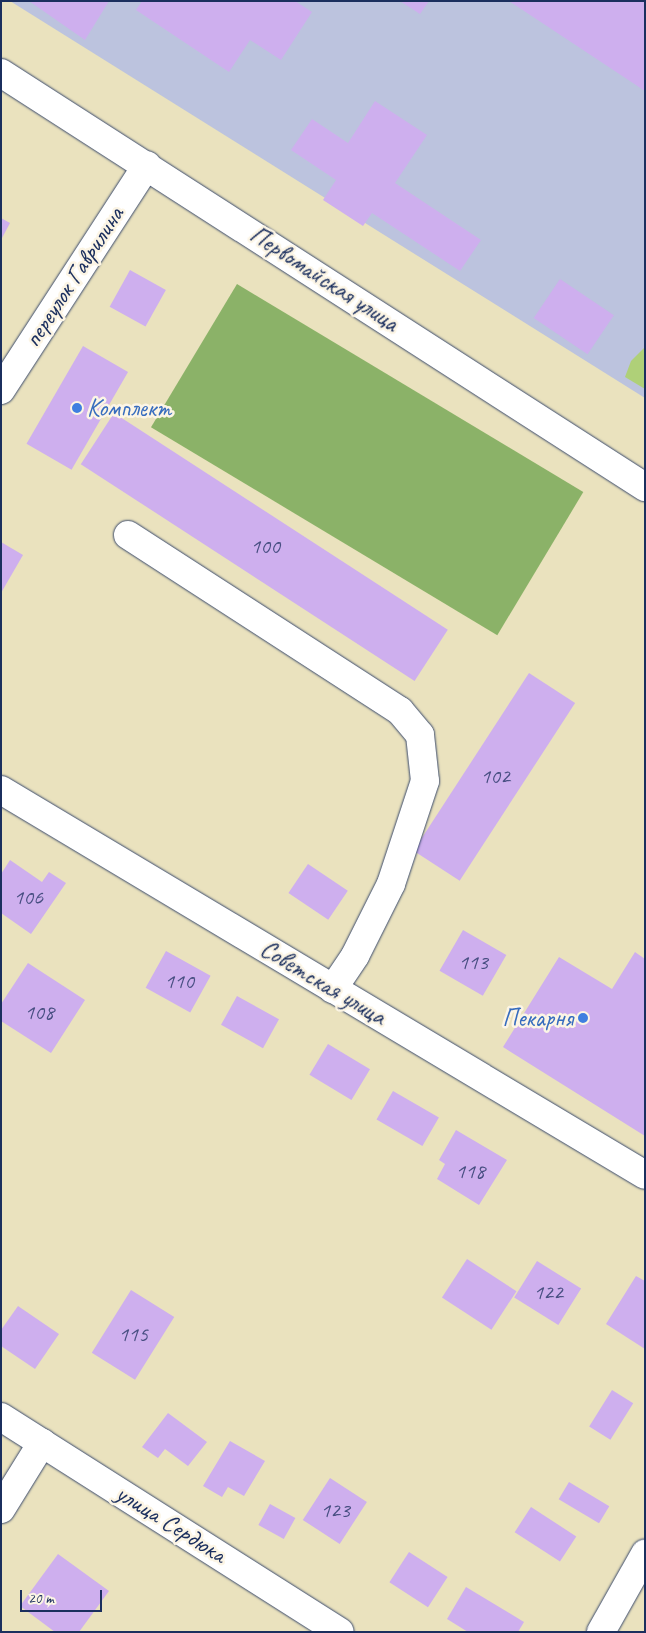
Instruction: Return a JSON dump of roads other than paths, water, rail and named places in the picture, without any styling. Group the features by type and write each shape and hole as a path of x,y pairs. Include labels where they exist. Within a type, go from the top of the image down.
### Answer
{"street":[{"name":"Первомайская улица","path":"1,74 146,165 645,487"},
{"name":"переулок Гаврилина","path":"1,390 146,165"},
{"path":"128,535 400,711 420,735 425,781 391,884 355,956 332,989"},
{"name":"Советская улица","path":"1,790 645,1175"},
{"name":"улица Сердюка","path":"1,1417 340,1632"},
{"path":"1,1509 42,1443"},
{"path":"601,1632 645,1554"}],"place":[{"name":"Комплект","path":"77,408"},
{"name":"Пекарня","path":"583,1018"}]}
